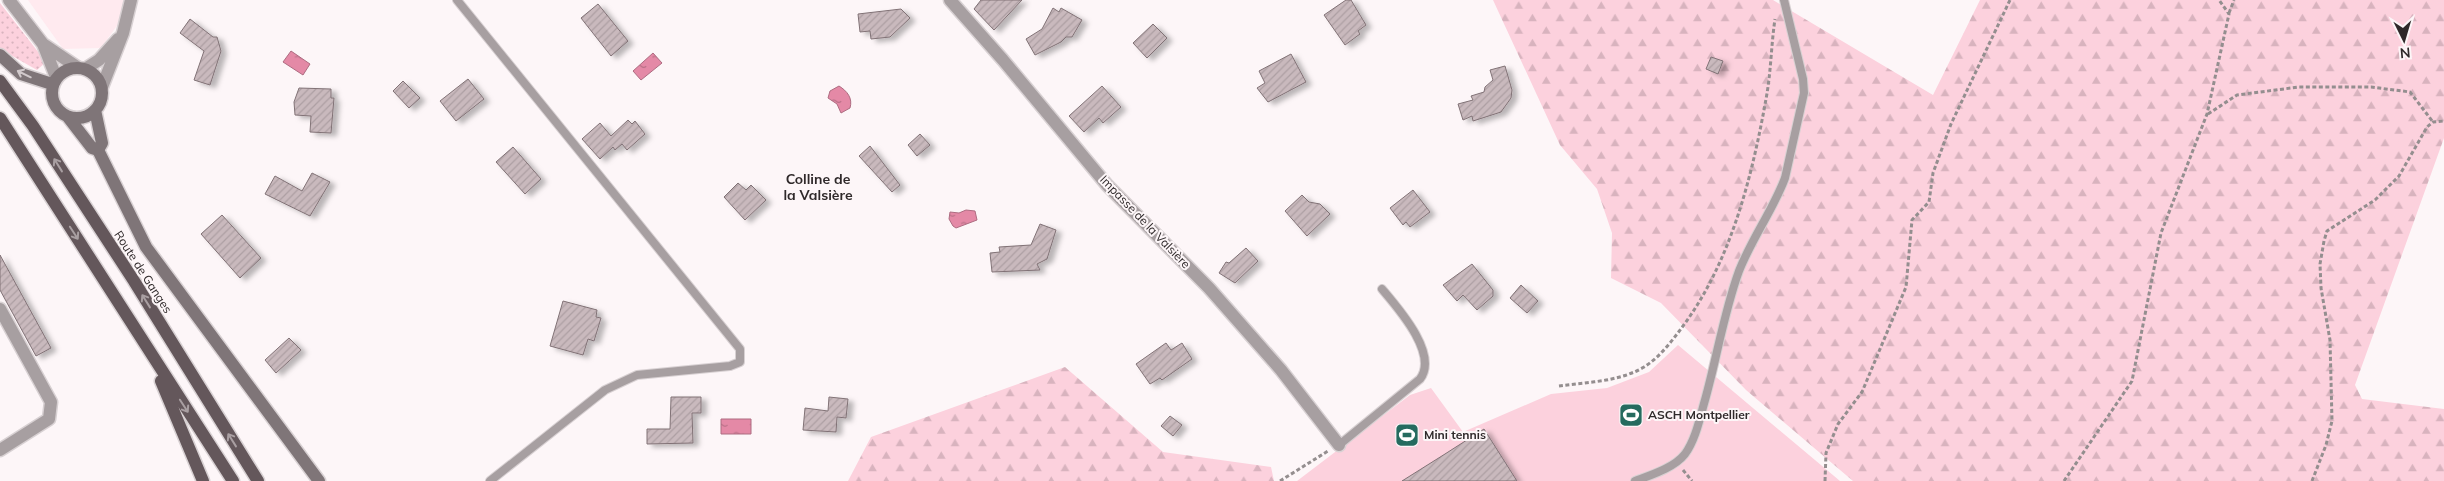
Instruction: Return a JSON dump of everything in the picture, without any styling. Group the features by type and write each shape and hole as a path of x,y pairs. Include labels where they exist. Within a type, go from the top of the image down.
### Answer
{"main road":[{"name":"Route de Ganges","path":"0,81 33,126 134,281 258,481"},
{"path":"0,118 233,481"},
{"path":"148,351 203,481"}],"street":[{"path":"9,0 43,44 98,79 102,88"},
{"path":"68,117 83,118 95,110 102,99 102,88 123,33 131,0"},
{"name":"Impasse de la Valsière","path":"950,0 1003,60 1107,185 1210,288 1281,370 1340,445"},
{"path":"54,81 62,72 81,68 99,60 123,33"},
{"path":"43,44 54,81 52,100 55,107 68,117 92,148 98,150 146,247 319,481"},
{"path":"0,56 21,74 54,81"},
{"path":"95,110 102,143 98,150"},
{"path":"0,309 51,402 51,412 48,419 0,450"}],"lane":[{"path":"457,0 740,350 740,362 730,366 637,375 605,390 490,481"},
{"path":"1635,481 1677,461 1685,454 1693,440 1740,269 1785,178 1804,93 1803,79 1784,0"},
{"path":"1340,445 1425,374 1425,362 1411,326 1382,289"}],"path":[{"path":"1825,481 1826,453 1838,424 1862,392 1906,287 1912,220 1929,202 1933,173 1951,124 2010,0"},
{"path":"2219,0 2229,14"},
{"path":"2064,481 2132,381 2161,233 2207,114 2229,14 2234,0"},
{"path":"1559,386 1622,376 1645,367 1667,347 1706,294 1729,239 1751,171 1766,97 1778,14"},
{"path":"2207,114 2237,95 2299,87 2371,87 2410,92 2433,122"},
{"path":"2312,481 2326,445 2332,421 2330,340 2321,288 2320,264 2327,231 2375,200 2399,176 2412,156 2420,137 2433,122 2444,121"},
{"path":"1280,481 1340,445"}],"shaded area":[{"path":"28,0 124,0 121,20 101,48 63,49"}],"green space":[{"path":"1493,0 1773,0 1933,95 1980,0 2444,0 2444,138 2355,385 2362,399 2444,409 2444,481 1853,481 1746,390 1661,303 1611,278 1612,233 1597,189 1560,145"},
{"path":"0,3 46,62 37,70 0,49"},
{"name":"ASCH Montpellier","path":"1678,345 1840,481 1297,481 1410,395 1431,388 1463,432 1551,394 1607,388 1649,372"},
{"path":"1065,367 1163,452 1271,467 1274,481 848,481 871,437"}],"water":[{"path":"291,51 310,64 303,75 283,62"},
{"path":"653,53 662,63 641,80 633,71"},
{"path":"839,86 847,93 851,101 850,108 841,113 837,104 828,98 830,91"},
{"path":"966,210 975,211 977,220 956,228 953,226 949,219 950,212 959,213"},
{"path":"721,419 751,419 751,434 721,434"}],"building":[{"path":"981,0 1022,0 994,30 974,9"},
{"path":"1346,0 1351,0 1366,25 1358,31 1360,34 1345,45 1324,15"},
{"path":"598,4 628,41 611,56 581,18"},
{"path":"1053,8 1059,12 1061,8 1082,20 1072,37 1066,37 1061,42 1035,55 1026,39 1042,29"},
{"path":"901,9 910,18 890,37 871,39 870,31 860,32 858,14"},
{"path":"190,19 213,37 217,37 221,51 210,85 194,80 204,51 180,33"},
{"path":"1153,24 1167,38 1147,58 1133,43"},
{"path":"1291,54 1306,82 1268,102 1257,88 1265,83 1259,71"},
{"path":"1711,57 1723,61 1718,74 1706,69"},
{"path":"1505,66 1512,90 1511,98 1501,112 1473,121 1472,116 1463,120 1458,104 1473,100 1471,96 1484,92 1485,87 1493,80 1490,70"},
{"path":"468,79 484,99 456,121 440,101"},
{"path":"403,81 420,98 409,108 393,91"},
{"path":"1102,86 1121,107 1103,123 1099,118 1084,132 1069,116"},
{"path":"299,88 331,89 331,98 334,98 331,133 310,132 311,116 295,115 294,102"},
{"path":"628,120 632,124 635,121 645,134 627,150 622,144 615,150 613,147 600,159 582,139 600,123 611,136"},
{"path":"920,134 930,145 917,156 908,145"},
{"path":"870,146 900,185 892,192 859,156"},
{"path":"513,147 541,179 525,194 496,162"},
{"path":"312,173 330,182 310,216 265,194 275,176 302,191"},
{"path":"738,183 746,190 751,185 766,200 745,220 724,197"},
{"path":"1413,190 1430,212 1410,227 1406,222 1403,225 1390,208"},
{"path":"1302,195 1309,202 1320,204 1330,214 1307,236 1285,211"},
{"path":"222,215 261,258 240,278 201,234"},
{"path":"1040,224 1056,230 1047,259 1037,264 1040,270 992,272 990,253 1000,252 999,247 1031,245"},
{"path":"1246,248 1258,261 1235,283 1219,273 1226,262 1229,263"},
{"path":"0,255 51,348 36,356 0,290"},
{"path":"1472,264 1493,290 1493,296 1477,310 1463,295 1457,301 1443,285"},
{"path":"1521,285 1538,301 1527,313 1510,298"},
{"path":"563,301 597,310 596,317 601,318 594,341 588,339 583,355 550,346"},
{"path":"289,338 301,350 276,373 265,360"},
{"path":"1166,343 1171,350 1182,343 1192,359 1162,380 1160,378 1150,384 1136,364"},
{"path":"671,397 701,397 701,413 692,413 693,443 647,444 647,429 670,429"},
{"path":"829,397 848,399 846,418 837,417 836,432 803,430 805,408 828,411"},
{"path":"1170,416 1182,425 1173,436 1161,426"},
{"path":"1484,429 1517,481 1402,481 1445,454"}],"place":[{"name":"ASCH Montpellier","path":"1631,415"},
{"name":"Mini tennis","path":"1407,435"}],"district":[{"name":"Colline de la Valsière","path":"818,187"}]}
